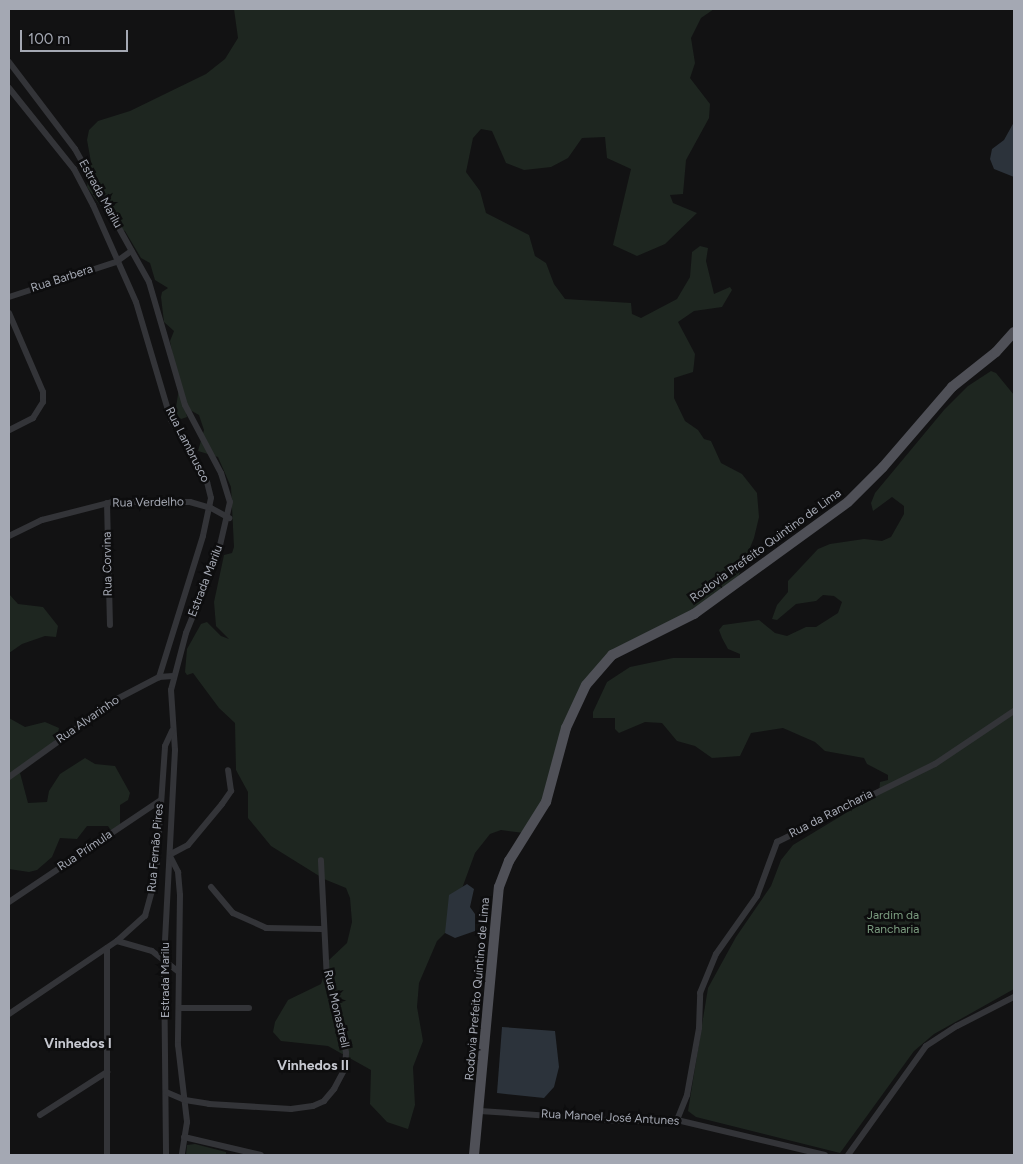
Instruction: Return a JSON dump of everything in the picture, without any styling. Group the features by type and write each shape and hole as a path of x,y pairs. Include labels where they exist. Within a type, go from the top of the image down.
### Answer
{"main road":[{"name":"Rodovia Prefeito Quintino de Lima","path":"474,1155 480,1111 499,887 509,861 546,802 566,728 586,685 612,655 694,614 848,502 883,467 952,386 996,352 1014,332"}],"street":[{"name":"Estrada Marilu","path":"9,62 74,149 149,282 184,405 228,490 229,518 173,676 172,731 175,750 171,856 164,960 166,1155"},
{"name":"Rua Lambrusco","path":"9,88 74,169 94,205 116,262 136,302 171,420 207,482 211,508 159,677"},
{"name":"Rua Barbera","path":"9,297 116,262 131,251"},
{"path":"9,313 43,392 44,402 33,418 9,430"},
{"name":"Rua Verdelho","path":"9,536 42,520 107,503 190,502 211,508 229,518"},
{"name":"Rua Corvina","path":"107,503 110,625"},
{"name":"Rua Alvarinho","path":"9,777 117,699 159,677 173,676"},
{"name":"Rua da Rancharia","path":"677,1120 686,1095 699,1028 700,992 716,954 757,896 777,842 935,764 1014,711"},
{"name":"Rua Fernão Pires","path":"9,1014 117,941 145,916 152,896 165,746 172,731"},
{"path":"182,1155 185,1100 178,1045 180,880 171,856 188,846 231,791 228,770"},
{"name":"Rua Prímula","path":"9,902 161,800"},
{"name":"Rua Monastrell","path":"166,1092 185,1100 291,1109 313,1106 329,1095 345,1068 346,1053 343,1032 327,980 322,929 321,860"},
{"path":"211,887 233,912 266,928 305,931 322,929"},
{"path":"117,941 152,951 178,971"},
{"path":"107,948 107,1155"},
{"path":"848,1155 926,1046 957,1026 1014,997"},
{"path":"179,1008 249,1008"},
{"path":"40,1115 107,1072"},
{"name":"Rua Manoel José Antunes","path":"480,1111 622,1121 677,1120 825,1155"},
{"path":"184,1138 261,1155"}],"green space":[{"path":"234,9 714,9 701,18 691,38 695,63 690,78 710,104 709,118 686,160 683,194 670,195 673,203 697,213 665,244 637,256 613,245 631,169 607,158 605,137 582,138 568,158 551,167 524,170 506,163 492,131 481,129 473,138 466,172 480,191 486,213 529,235 535,256 546,263 554,284 565,299 631,303 632,314 641,318 677,299 690,277 692,252 700,246 708,248 706,261 714,294 730,287 732,290 722,307 694,311 678,322 695,354 693,372 674,378 674,398 685,421 698,430 704,439 711,441 721,463 742,474 757,493 759,517 754,538 738,577 694,613 604,661 574,714 544,800 524,833 501,830 490,834 475,853 446,932 437,941 419,983 417,1007 423,1041 413,1067 415,1105 408,1129 387,1122 370,1104 371,1070 328,1046 281,1041 273,1032 275,1022 288,1000 321,984 329,960 347,943 352,922 350,898 346,888 324,879 271,846 248,818 248,792 236,770 235,723 219,708 193,673 187,675 185,672 187,649 201,624 207,622 221,636 229,639 216,626 214,602 224,555 232,553 234,547 231,487 218,457 198,451 204,430 199,415 190,410 186,413 187,417 181,419 175,414 179,388 170,341 174,331 164,322 161,297 162,292 168,288 155,280 150,263 141,258 125,231 115,227 87,187 91,162 87,140 89,130 98,121 130,111 206,74 225,59 238,38"},
{"name":"Jardim da Rancharia","path":"991,371 996,373 1014,395 1014,989 934,1034 914,1051 840,1153 696,1117 688,1111 708,988 736,937 771,886 781,860 793,845 879,793 880,782 888,780 888,775 867,764 864,758 825,751 815,742 783,728 751,733 740,756 712,758 695,746 677,741 662,723 645,722 619,733 615,729 615,718 593,718 593,712 607,682 630,667 673,658 740,658 740,654 728,649 722,638 719,630 723,625 759,620 775,633 787,636 806,627 816,627 838,613 842,602 834,596 823,595 816,601 796,604 777,620 772,619 777,605 788,592 788,581 818,549 830,544 864,539 882,541 891,537 904,514 904,506 892,497 873,511 871,503 875,493 944,410 968,386"},
{"path":"9,594 18,604 43,607 58,626 56,637 45,636 22,644 9,653"},
{"path":"9,718 25,727 45,722 59,728 57,738 20,773 28,803 47,802 49,791 60,774 85,758 95,764 115,766 130,793 128,800 120,805 120,825 112,832 108,826 87,826 77,839 60,838 52,857 37,870 29,872 9,869"},
{"path":"195,1144 226,1152 226,1155 186,1155 187,1145"}],"shaded area":[{"path":"1014,122 1014,177 994,169 990,159 992,149 1004,140"},
{"path":"467,884 474,889 470,907 475,914 475,931 455,938 445,933 449,895"},
{"path":"502,1027 555,1031 559,1067 554,1087 544,1098 497,1093"}],"district":[{"name":"Vinhedos I","path":"78,1044"},
{"name":"Vinhedos II","path":"313,1066"}]}
